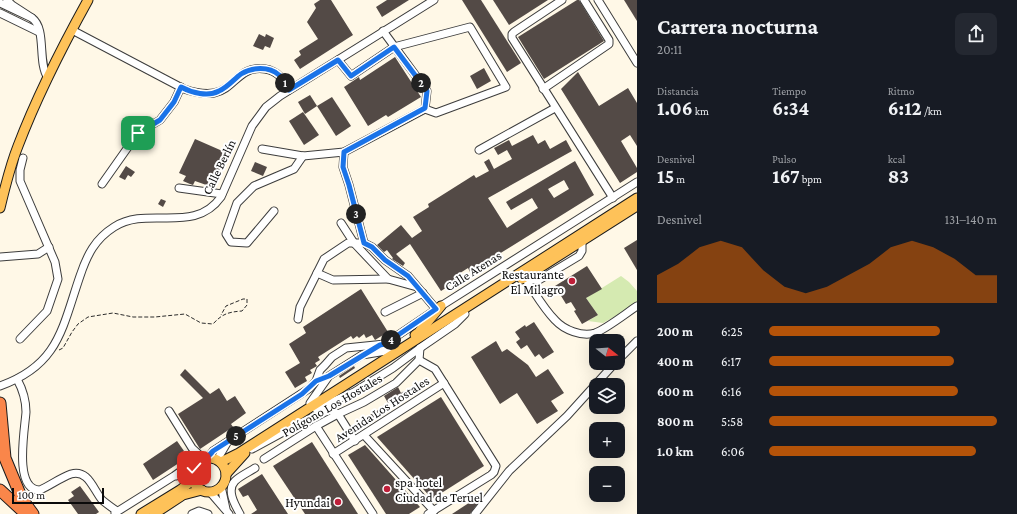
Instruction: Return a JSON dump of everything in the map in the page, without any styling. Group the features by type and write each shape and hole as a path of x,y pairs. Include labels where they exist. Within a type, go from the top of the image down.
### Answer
{"highway":[{"path":"0,403 5,458 22,498 33,514"},
{"path":"0,490 26,514"}],"main road":[{"path":"0,208 18,147 48,78 88,0"},
{"path":"141,514 180,490 207,462 239,453 274,429 637,198"},
{"path":"274,429 281,422 313,406 465,314 637,205"},
{"path":"226,474 249,450 389,351 419,332 438,308"},
{"path":"154,514 183,495 218,489 222,486 226,478 225,469 207,462"},
{"path":"193,478 195,484 206,491"}],"street":[{"path":"7,0 36,21 42,45 42,65 48,78"},
{"name":"Calle Berlín","path":"0,386 17,379 34,369 51,350 63,325 86,257 100,237 113,227 130,220 196,216 205,212 213,206 222,194 252,126 266,106 289,90 434,0"},
{"path":"562,0 514,32 512,34 512,38 613,198"},
{"path":"543,88 610,44 584,0"},
{"path":"598,0 637,63"},
{"path":"0,3 32,18"},
{"path":"0,14 39,32"},
{"path":"338,60 351,76 394,47 470,27 506,88 436,113 425,108"},
{"path":"72,30 181,87 199,93 214,93 224,88 246,71 258,69 269,70 276,73 283,79 289,90"},
{"path":"383,31 427,91 425,108"},
{"path":"102,184 138,133 160,120 174,102 181,87"},
{"path":"262,149 303,156 344,152 425,108"},
{"path":"478,150 555,108"},
{"path":"344,152 343,167 364,243"},
{"path":"274,211 247,243 231,242 226,234 237,203 254,186 294,169 303,156"},
{"path":"20,339 47,311 58,279 55,262 20,181 20,170 23,158"},
{"name":"Calle Atenas","path":"207,462 228,442 302,394 316,381 320,370 332,357 346,348 385,344 438,308 637,182"},
{"path":"179,188 222,194"},
{"path":"341,223 354,243 388,279"},
{"path":"298,319 300,306 324,259 348,243 364,243 372,247 385,260 408,276 438,308"},
{"path":"0,257 38,254 49,247"},
{"path":"317,273 333,280 388,279 418,287"},
{"path":"524,277 555,320 566,328 577,332 586,334 596,332 637,306"},
{"path":"384,312 423,293"},
{"path":"313,406 354,392 393,368 455,324 465,314"},
{"path":"625,353 637,342"},
{"path":"316,381 329,376 380,345"},
{"path":"362,355 402,348"},
{"path":"419,360 420,348"},
{"name":"Avenida Los Hostales","path":"419,360 435,369 494,462 496,466 495,470"},
{"name":"Polígono Los Hostales","path":"264,459 316,426 364,402 396,383 419,360"},
{"path":"475,514 506,474 538,442 568,416 609,370"},
{"path":"313,406 329,376"},
{"path":"17,379 25,398 26,411 22,448 25,474 28,484 33,488 40,490 65,477 80,473 87,478 115,513 188,466 207,462"},
{"name":"Avenida Los Hostales","path":"333,454 444,383"},
{"path":"249,450 298,424 330,410 338,414 355,441"},
{"path":"169,411 192,448 207,462"},
{"name":"Avenida Los Hostales","path":"316,426 373,514"},
{"path":"364,435 431,512 491,475 495,470 506,474"},
{"path":"240,514 232,496 232,487 235,481 255,468"},
{"path":"174,476 182,474 193,478"},
{"path":"222,486 227,512"},
{"path":"206,491 227,512"},
{"path":"13,502 16,514"},
{"path":"192,514 199,511 208,514"}],"path":[{"path":"51,350 56,352 63,348 78,324 88,317 113,313 133,317 155,317 185,314 201,323 212,324 221,315 226,306 243,299 248,299 247,305 242,311 221,315"}],"green space":[{"path":"621,276 637,291 637,304 603,323 588,321 598,315 586,298"}],"building":[{"path":"320,0 331,0 353,35 300,69 294,60 301,55 299,51 318,39 307,22 316,8 314,4"},
{"path":"387,0 409,0 382,17 376,7"},
{"path":"462,0 481,0 521,63 507,72"},
{"path":"493,0 548,0 509,25"},
{"path":"579,0 604,41 544,79 518,37"},
{"path":"624,0 637,0 637,21"},
{"path":"259,34 265,37 266,34 274,38 270,48 265,46 263,50 253,46"},
{"path":"395,57 421,97 388,117 386,115 368,126 344,87 359,77 360,80"},
{"path":"484,68 491,81 477,89 470,76"},
{"path":"578,72 599,106 628,88 637,103 637,146 630,135 621,141 637,168 637,172 620,183 561,89"},
{"path":"310,95 317,106 305,114 298,102"},
{"path":"332,97 351,126 336,136 317,106"},
{"path":"303,112 319,135 304,145 289,121"},
{"path":"533,135 538,144 545,140 550,149 566,140 572,151 488,198 507,228 538,208 532,198 511,210 506,202 575,161 594,195 470,272 468,268 457,275 460,279 441,291 410,244 396,254 405,263 403,266 392,259 393,258 387,250 384,252 377,245 401,225 412,238 422,231 413,217 429,207 428,204 474,175 476,178 489,171 484,162 489,159 494,169 512,159 507,150 498,155 494,148 509,140 512,146","holes":["564,180 569,189 554,198 548,189"]},
{"path":"195,139 227,153 212,187 195,181 193,185 190,184 183,181 186,176 179,173"},
{"path":"255,162 267,167 263,176 251,171"},
{"path":"126,166 135,172 131,177 128,175 125,180 119,177"},
{"path":"161,199 166,201 163,207 158,204"},
{"path":"637,240 637,270 624,248"},
{"path":"587,266 602,289 586,298 598,315 582,324 574,311 576,310 571,302 566,304 555,286"},
{"path":"361,289 388,332 375,340 372,335 366,338 364,334 359,338 357,336 353,339 351,336 318,357 320,360 315,363 317,366 310,370 312,373 305,377 307,381 295,388 285,372 300,363 289,344 306,333 303,327"},
{"path":"534,322 554,352 543,359 539,354 535,357 527,345 521,349 516,342 520,339 515,332 525,325 526,327"},
{"path":"496,341 502,352 507,349 528,365 536,377 548,369 564,393 551,401 558,411 537,424 517,393 500,404 471,357"},
{"path":"354,366 355,368 340,378 339,376"},
{"path":"185,369 210,394 219,388 227,401 235,396 246,413 231,424 233,427 200,449 178,414 203,398 180,375"},
{"path":"398,387 401,393 404,391 408,398 393,407 390,402 388,403 384,396"},
{"path":"441,397 484,466 432,499 377,437"},
{"path":"378,410 381,414 373,420 370,415"},
{"path":"177,441 184,451 185,459 153,480 143,464"},
{"path":"312,442 358,514 305,514 273,466"},
{"name":"spa hotel Ciudad de Teruel","path":"365,445 420,507 409,514 386,514 348,455"},
{"path":"262,474 288,514 251,514 257,510 248,495 243,497 238,489"},
{"path":"80,486 99,512 96,514 78,514 68,500 74,496 71,492"},
{"path":"481,495 483,496 470,514 452,514"}],"place":[{"name":"Restaurante El Milagro","path":"572,281"},
{"name":"spa hotel Ciudad de Teruel","path":"387,489"},
{"name":"Hyundai","path":"338,502"}],"route":[{"path":"138,133 160,120 174,102 181,87 191,92 206,94 214,93 220,91 246,71 258,69 269,70 276,73 283,79 289,90 338,60 351,76 394,47 427,91 425,108 344,152 343,167 364,243 372,247 385,260 408,276 436,309 385,344 380,345 329,376 316,381 302,394 213,451 208,458 200,461 194,468"}]}
